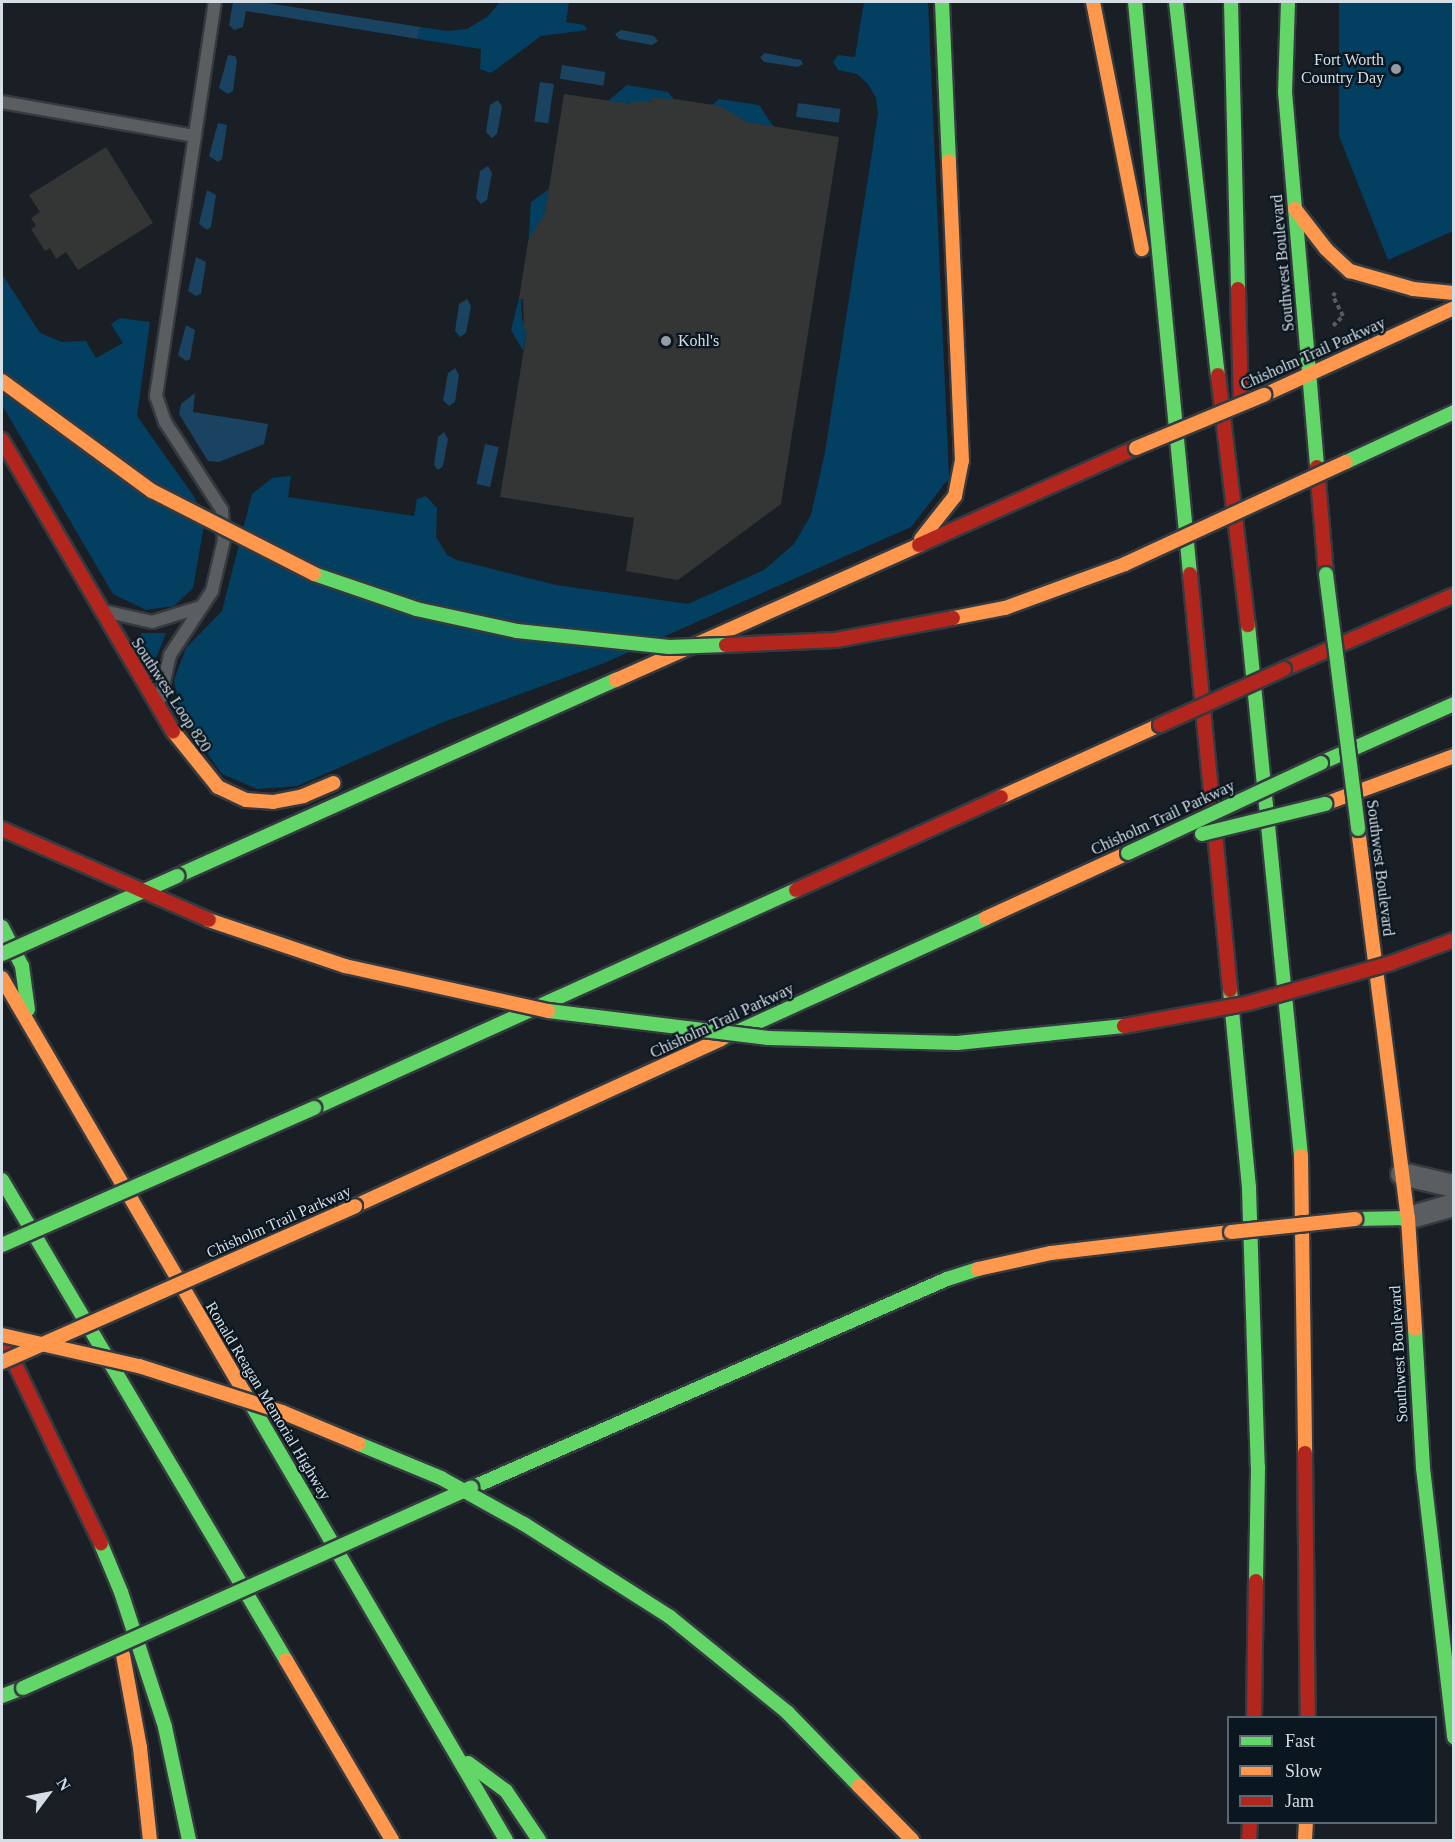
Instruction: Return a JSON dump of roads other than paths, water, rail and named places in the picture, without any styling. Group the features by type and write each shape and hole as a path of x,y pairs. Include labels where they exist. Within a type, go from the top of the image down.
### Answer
{"main road":[{"path":"913,547 955,496 962,461 942,2"},
{"path":"1093,2 1115,125 1172,382"},
{"path":"1135,2 1254,1269 1258,1467 1254,1716"},
{"path":"1176,2 1198,216 1245,584"},
{"path":"1231,2 1241,417"},
{"name":"Southwest Boulevard","path":"1288,2 1285,92 1326,574 1408,1218 1423,1468 1454,1737"},
{"path":"1295,209 1326,249 1350,270 1413,290 1454,293"},
{"name":"Chisholm Trail Parkway","path":"2,954 1136,448 1309,376 1454,309"},
{"path":"2,381 152,491 313,574 416,609 472,622 536,634 669,646 836,640 1005,608 1134,560 1454,411"},
{"name":"Southwest Loop 820","path":"2,440 159,712 198,767 219,787 246,800 273,802 303,796 346,777"},
{"path":"1242,441 1245,584 1254,716 1302,1143 1308,1716"},
{"path":"2,1245 314,1108 1284,669 1454,595"},
{"name":"Chisholm Trail Parkway","path":"2,1362 355,1206 1454,704"},
{"path":"1128,853 1325,804 1454,756"},
{"path":"369,772 413,770"},
{"path":"2,829 192,914 345,966 558,1013 768,1038 957,1043 1091,1032 1249,1003 1391,963 1454,940"},
{"path":"2,927 22,966 31,1029"},
{"name":"Ronald Reagan Memorial Highway","path":"2,978 459,1756 506,1840"},
{"path":"2,1180 392,1840"},
{"path":"2,1696 947,1280 991,1265 1051,1253 1207,1234 1355,1220 1408,1218"},
{"path":"2,1336 90,1519 121,1592 156,1698 179,1785 189,1840"},
{"path":"2,1336 138,1366 282,1412 441,1478 524,1524 670,1617 729,1662 787,1712 912,1840"},
{"path":"90,1519 131,1689 150,1840"},
{"path":"459,1756 506,1791 539,1840"},
{"path":"1249,1840 1250,1824"},
{"path":"1305,1840 1306,1824"}],"street":[{"path":"1402,1174 1454,1186"},
{"path":"1408,1218 1454,1205"}],"lane":[{"path":"159,712 170,656 212,591 224,540 222,510 165,422 156,396 215,2"},
{"path":"2,102 195,136"},
{"path":"97,607 119,617 152,622 202,606"}],"place":[{"name":"Fort Worth Country Day","path":"1396,69"},
{"name":"Kohl's","path":"666,341"}]}
